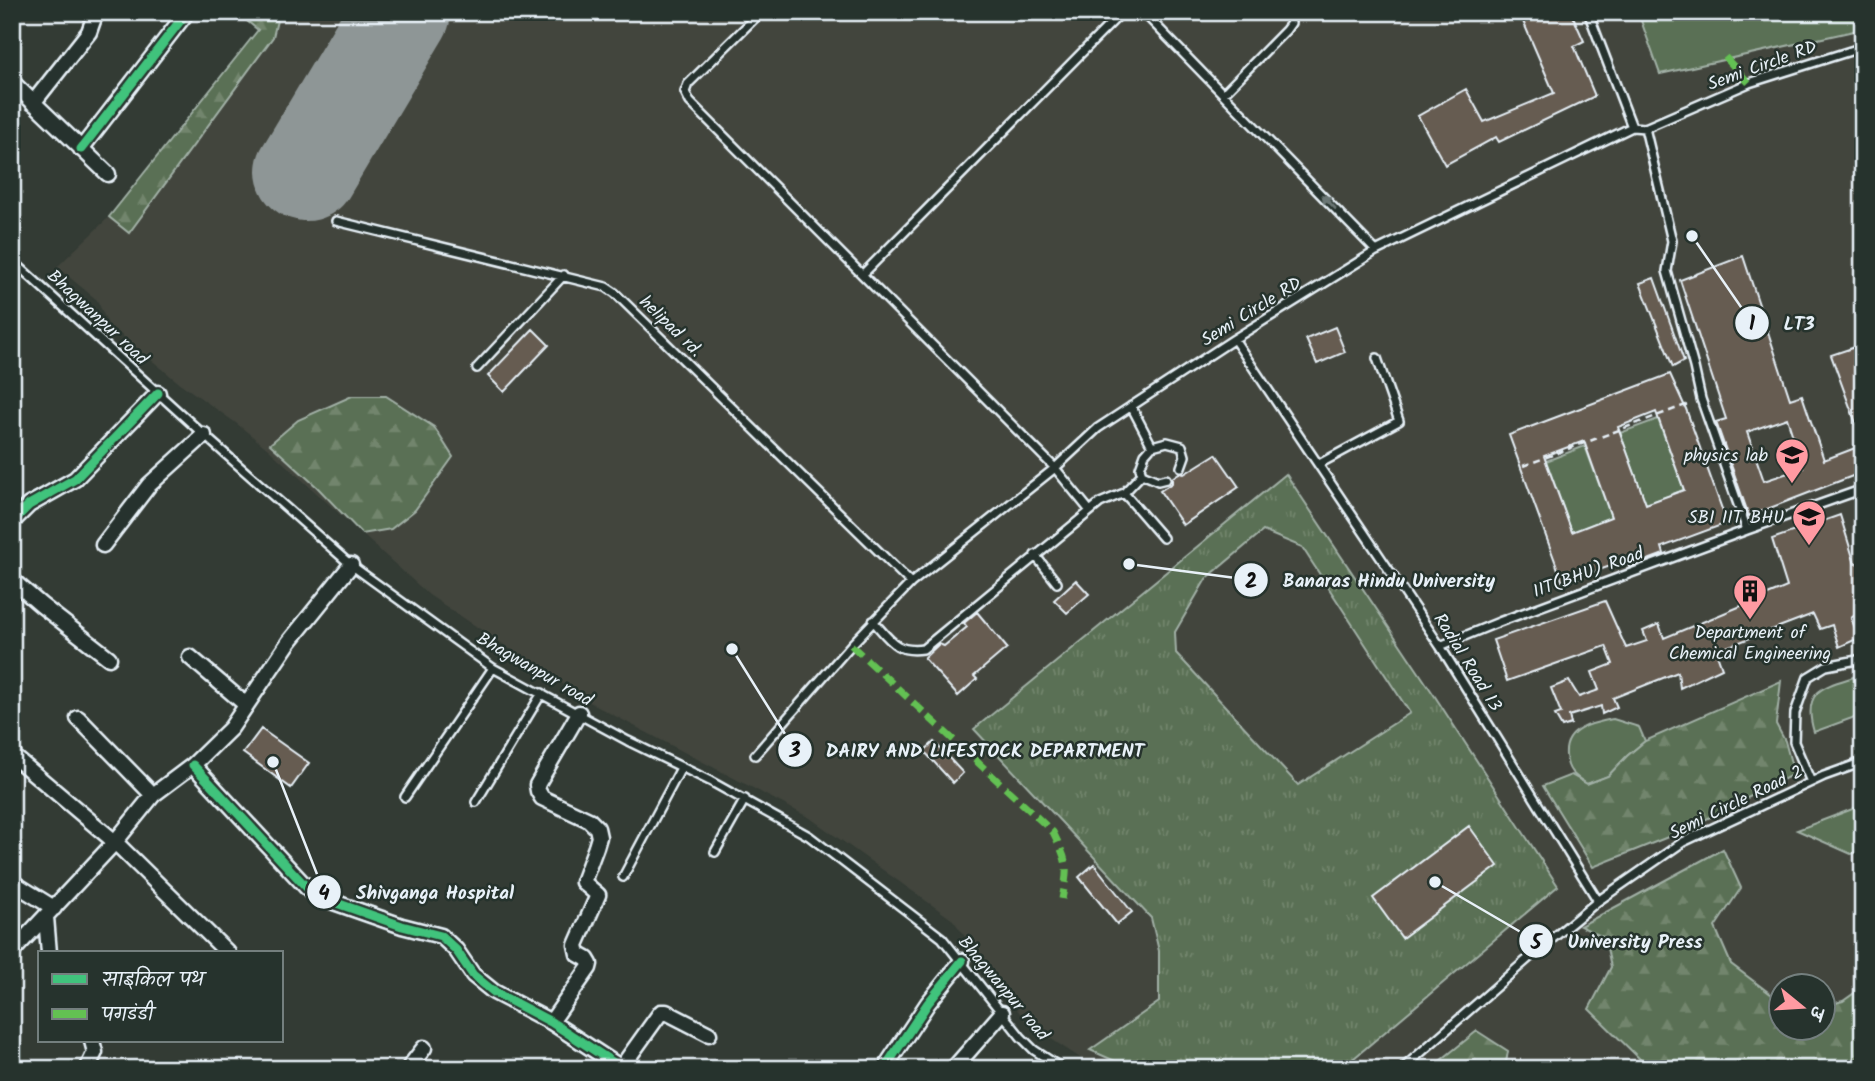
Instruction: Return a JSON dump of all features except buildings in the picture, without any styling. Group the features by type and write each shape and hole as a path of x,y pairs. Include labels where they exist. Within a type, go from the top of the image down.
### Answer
{"street":[{"path":"33,103 89,32 96,12"},
{"path":"82,149 187,12"},
{"path":"12,82 108,174"},
{"path":"12,522 29,505 75,479 158,393"},
{"path":"103,545 149,485 204,435"},
{"path":"12,952 115,842 153,795 193,765 230,728 289,642 351,565"},
{"path":"12,580 109,658"},
{"path":"190,657 246,704"},
{"path":"551,1022 589,968 587,959 578,954 576,944 598,895 583,882 599,837 597,828 589,820 542,798 537,785 579,713"},
{"path":"78,718 153,795"},
{"path":"12,755 115,842 226,951"},
{"path":"193,765 310,891 389,922 441,936 450,943 481,983 522,1009 551,1022 622,1068 662,1012 709,1034"},
{"path":"12,882 50,913"},
{"path":"50,913 50,951"},
{"path":"888,1063 928,1003 962,961"},
{"path":"953,1069 1002,1013"},
{"path":"88,1069 95,1052 92,1042"},
{"path":"408,1069 425,1048"}],"lane":[{"path":"761,12 688,84 685,92 690,102 1055,468 1090,511"},
{"path":"863,274 1122,12"},
{"path":"1143,12 1376,251"},
{"path":"1223,94 1286,30 1291,23 1287,12"},
{"path":"1588,12 1632,127"},
{"name":"Semi Circle RD","path":"755,755 873,621 911,583 1055,468 1098,428 1234,338 1376,251 1632,127 1645,128 1749,83 1863,47"},
{"path":"1645,128 1672,241 1667,271 1701,399 1747,530"},
{"name":"helipad rd.","path":"336,221 564,275 598,284 615,293 911,583"},
{"name":"Bhagwanpur road","path":"12,260 351,565 493,668 745,799 809,836 942,938 1034,1050 1063,1069"},
{"path":"477,368 564,275"},
{"name":"Radial Road 13","path":"1234,338 1440,646 1598,901"},
{"path":"1319,464 1399,421 1377,358"},
{"path":"1131,406 1152,446"},
{"path":"1166,479 1158,481 1142,474 1140,468 1145,454 1152,446 1167,442 1182,446 1185,456 1181,467"},
{"path":"873,621 897,648 910,651 923,649 1090,511 1112,496 1124,493 1142,474"},
{"name":"IIT(BHU) Road","path":"1440,646 1863,489"},
{"path":"1124,493 1163,538"},
{"path":"1035,555 1057,583"},
{"path":"1811,782 1794,742 1795,713 1808,677 1826,666 1863,657"},
{"path":"405,797 493,668"},
{"path":"476,802 542,693"},
{"name":"Semi Circle Road 2","path":"1402,1069 1598,901 1683,842 1811,782 1863,762"},
{"path":"623,877 681,768"},
{"path":"715,852 745,799"}],"path":[{"path":"1523,466 1701,399"}],"shaded area":[{"path":"236,12 1863,12 1863,1069 1097,1069 1027,1023 953,920 810,818 596,706 429,595 268,449 178,382 108,324 97,300 57,267 109,217 258,30"}],"green space":[{"path":"236,12 279,12 273,37 129,233 109,217 258,30"},
{"path":"1638,12 1863,12 1863,29 1660,74"},
{"path":"352,396 386,396 434,427 453,457 415,510 391,529 362,534 317,487 270,444 298,420"},
{"path":"1658,419 1684,490 1646,504 1620,433"},
{"path":"1585,446 1611,517 1572,532 1546,461"},
{"path":"1286,474 1558,886 1341,1069 1133,1069 1090,1050 1159,1002 1159,951 1151,918 974,729","holes":["1263,531 1302,547 1410,713 1298,785 1176,653 1175,632 1206,579"]},
{"path":"1863,674 1863,714 1814,732 1811,705 1814,697 1829,685"},
{"path":"1781,681 1776,724 1785,741 1794,774 1683,831 1593,867 1543,786 1571,775 1587,784 1608,776 1645,741"},
{"path":"1613,719 1639,727 1645,741 1608,776 1587,784 1570,769 1566,755 1567,746 1581,728"},
{"path":"1863,805 1863,851 1851,854 1797,830"},
{"path":"1723,849 1741,888 1715,927 1731,964 1766,990 1766,1042 1836,1042 1836,1003 1863,987 1863,1069 1839,1069 1831,1063 1826,1069 1650,1069 1589,1009 1611,967 1605,938 1580,926"},
{"path":"1477,1031 1508,1051 1505,1069 1430,1069"}],"runway":[{"path":"306,171 401,12"}],"marked path":[{"path":"1725,57 1749,83"},
{"path":"851,645 1053,832 1066,864 1062,899"}],"cycle path":[{"path":"81,149 187,12"},
{"path":"12,522 29,505 75,479 158,393"},
{"path":"193,765 310,891 325,899 402,926 441,936 456,950 473,975 494,992 551,1022 623,1069"},
{"path":"888,1063 928,1003 962,961"}],"place":[{"name":"LT3","path":"1692,236"},
{"name":"physics lab","path":"1792,485"},
{"name":"SBI IIT BHU","path":"1809,547"},
{"name":"Banaras Hindu University","path":"1129,564"},
{"name":"Department of Chemical Engineering","path":"1750,621"},
{"name":"DAIRY AND LIFESTOCK DEPARTMENT","path":"732,649"},
{"name":"Shivganga Hospital","path":"273,762"},
{"name":"University Press","path":"1435,882"}]}
